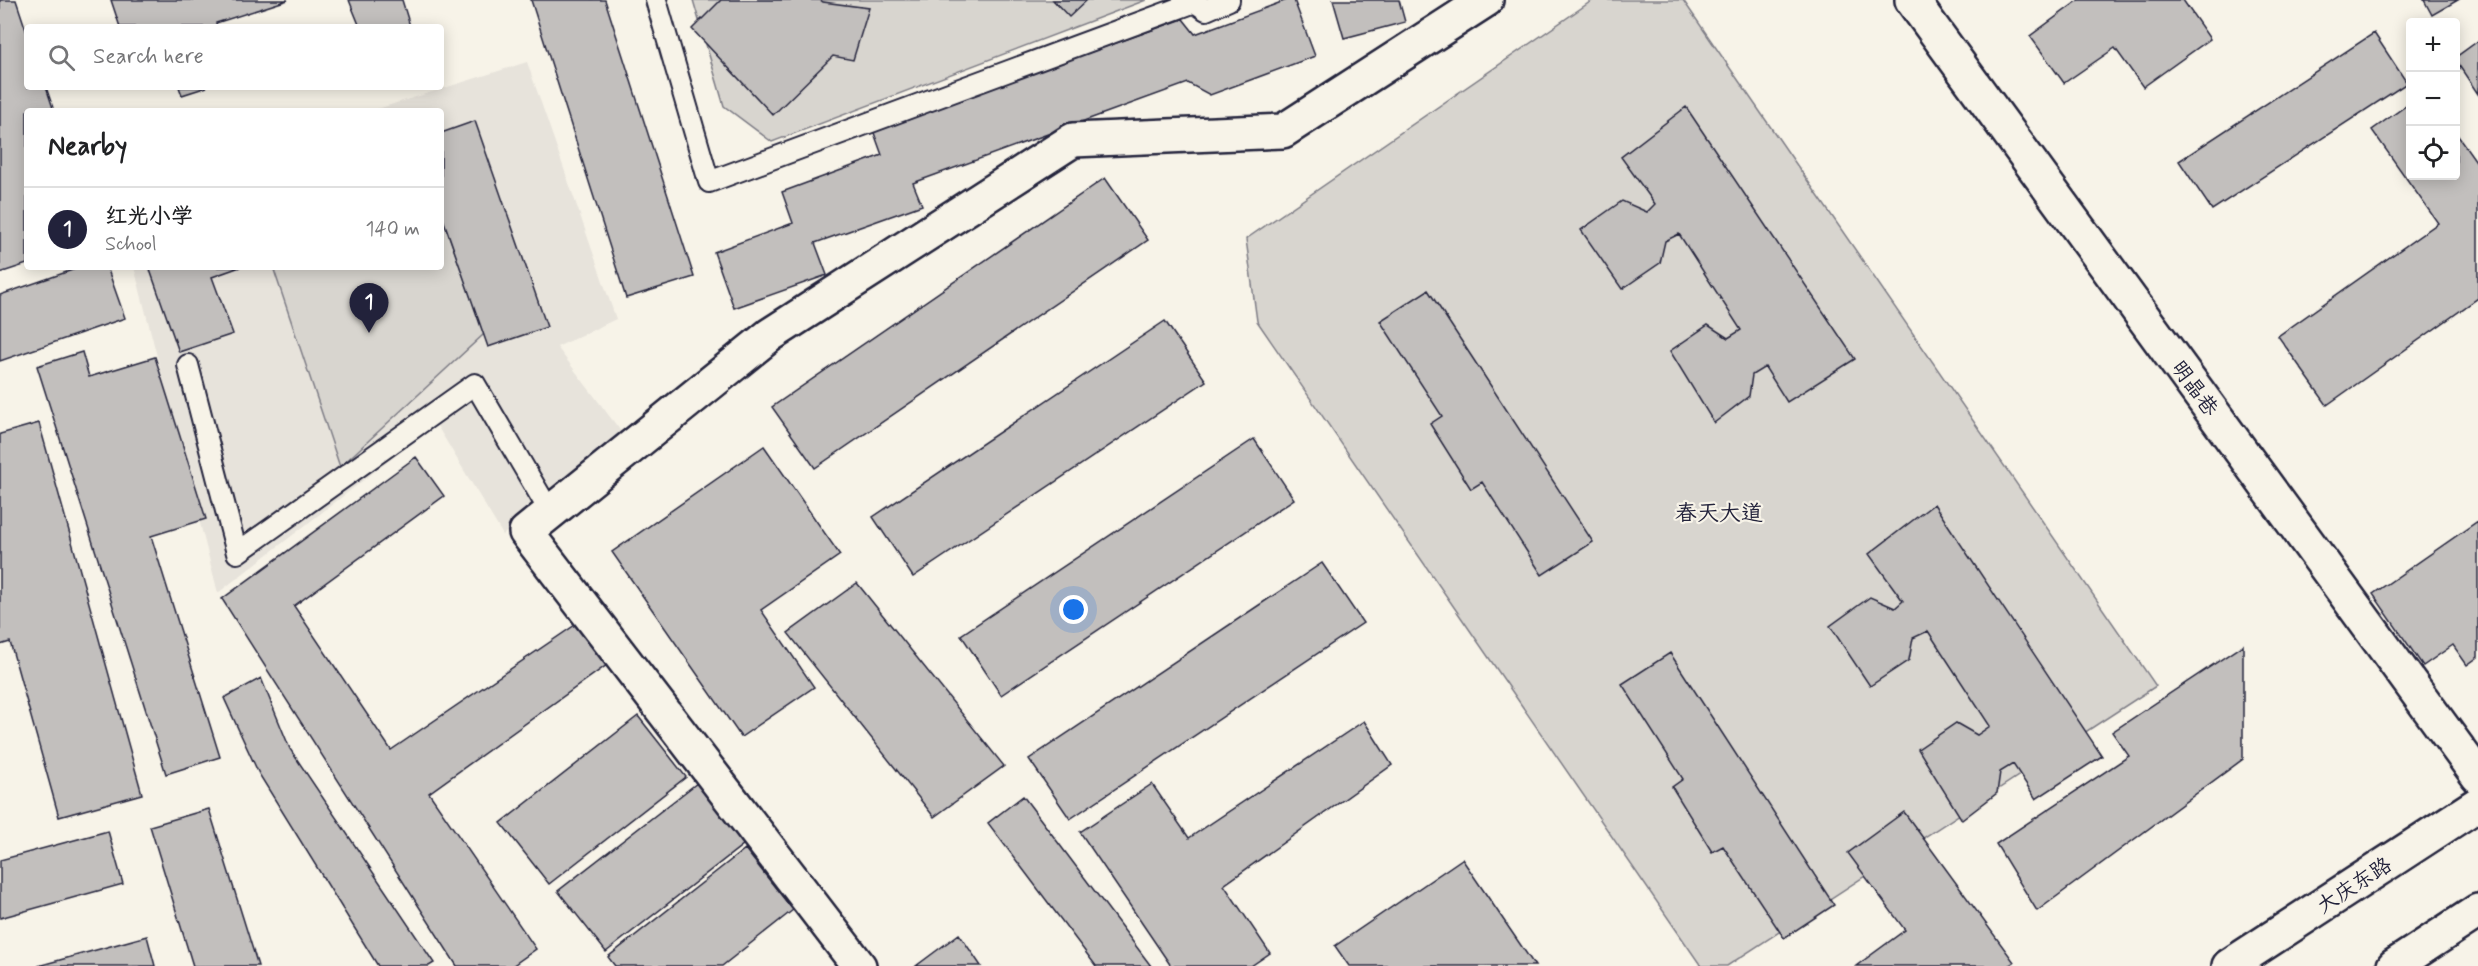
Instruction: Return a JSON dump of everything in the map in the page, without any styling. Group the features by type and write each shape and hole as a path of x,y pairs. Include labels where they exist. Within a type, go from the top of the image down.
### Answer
{"street":[{"path":"859,966 526,532 770,335 1073,140 1284,131 1486,0"},
{"name":"明晶巷","path":"1912,0 2478,776"},
{"name":"大庆东路","path":"2229,966 2478,804"},
{"path":"2394,966 2478,911"}],"lane":[{"path":"656,0 710,182 1195,2 1206,10 1229,0"},
{"path":"188,365 237,553 474,384 550,512"}],"shaded area":[{"path":"693,0 1146,0 772,142 724,106"},
{"path":"1593,0 1683,0 2156,686 1727,966 1701,966 1257,321 1246,239"},
{"path":"527,62 616,319 557,347 623,434 503,535 436,424 218,593 135,270 444,270 444,108 381,108 444,90 444,88"},
{"path":"444,221 484,334 340,467 274,270 444,270"}],"building":[{"path":"0,0 16,0 24,24 24,90 47,90 53,108 24,108 24,265 0,273"},
{"path":"111,0 288,0 216,24 119,24"},
{"path":"349,0 402,0 409,24 359,24"},
{"path":"531,0 605,0 694,277 626,298"},
{"path":"721,0 820,0 869,8 853,60 833,56 773,115 692,29"},
{"path":"1053,0 1087,0 1069,17"},
{"path":"1287,0 1294,0 1315,56 1210,95 1188,83 913,183 922,205 815,243 827,275 734,308 714,252 793,223 782,192 882,155 873,130 1183,19 1195,34"},
{"path":"1333,0 1399,0 1405,22 1344,38"},
{"path":"2079,0 2183,0 2210,39 2143,87 2115,48 2064,83 2030,36"},
{"path":"2424,0 2458,0 2432,15"},
{"path":"2374,33 2406,81 2406,84 2212,210 2179,161"},
{"path":"2478,41 2478,94 2460,67 2460,54"},
{"path":"180,90 198,90 182,95"},
{"path":"2406,106 2406,178 2372,130"},
{"path":"1686,107 1855,359 1787,402 1765,367 1752,375 1749,396 1714,423 1670,351 1708,325 1728,338 1741,330 1679,234 1665,241 1660,263 1622,289 1581,230 1622,201 1647,212 1655,204 1621,157"},
{"path":"475,121 547,327 488,347 444,222 444,132"},
{"path":"2460,139 2478,164 2478,298 2327,405 2278,336 2438,223 2407,180 2460,180"},
{"path":"1105,178 1148,240 815,468 772,407"},
{"path":"72,270 108,270 125,318 0,361 0,295"},
{"path":"150,270 232,270 212,277 233,334 179,352"},
{"path":"1428,290 1593,542 1542,575 1482,482 1471,489 1430,424 1442,416 1380,321"},
{"path":"1165,321 1206,381 913,577 873,517"},
{"path":"82,352 89,377 155,357 206,519 151,536 220,757 166,774 37,366"},
{"path":"39,423 142,794 59,817 10,642 0,645 0,434"},
{"path":"1254,439 1294,499 1001,695 961,635"},
{"path":"764,446 840,555 761,610 814,687 741,737 612,552"},
{"path":"416,457 444,496 294,606 391,750 581,621 611,662 429,793 536,949 512,966 457,966 222,599"},
{"path":"1934,504 2102,756 2036,799 2013,764 2000,772 1997,793 1962,820 1918,749 1956,723 1977,735 1990,726 1928,631 1913,638 1909,660 1870,686 1830,626 1870,597 1895,608 1903,601 1869,554"},
{"path":"2478,521 2478,657 2467,665 2453,645 2423,666 2373,594"},
{"path":"1322,563 1363,623 1070,819 1029,759"},
{"path":"857,583 1004,766 934,817 788,633"},
{"path":"2243,645 2243,759 2037,911 1996,844 2129,756 2112,732"},
{"path":"1670,653 1834,905 1784,938 1723,846 1712,852 1672,787 1683,779 1622,684"},
{"path":"261,678 290,749 434,963 429,966 378,966 259,774 224,698"},
{"path":"638,716 686,777 549,884 501,823"},
{"path":"1364,721 1392,765 1224,885 1270,953 1251,966 1171,966 1080,832 1152,784 1189,838"},
{"path":"697,783 744,844 606,952 558,891"},
{"path":"1023,796 1151,966 1096,966 988,823"},
{"path":"209,809 258,966 193,966 150,826"},
{"path":"1904,812 2014,962 2008,966 1856,966 1905,930 1848,853"},
{"path":"108,831 123,884 0,918 0,860"},
{"path":"745,849 793,910 722,966 615,966 608,957"},
{"path":"1462,859 1535,966 1349,966 1335,946"},
{"path":"959,934 981,966 916,966"},
{"path":"147,936 155,966 38,966"}],"place":[{"name":"红光小学","path":"369,333"}],"district":[{"name":"春天大道","path":"1719,512"}]}
